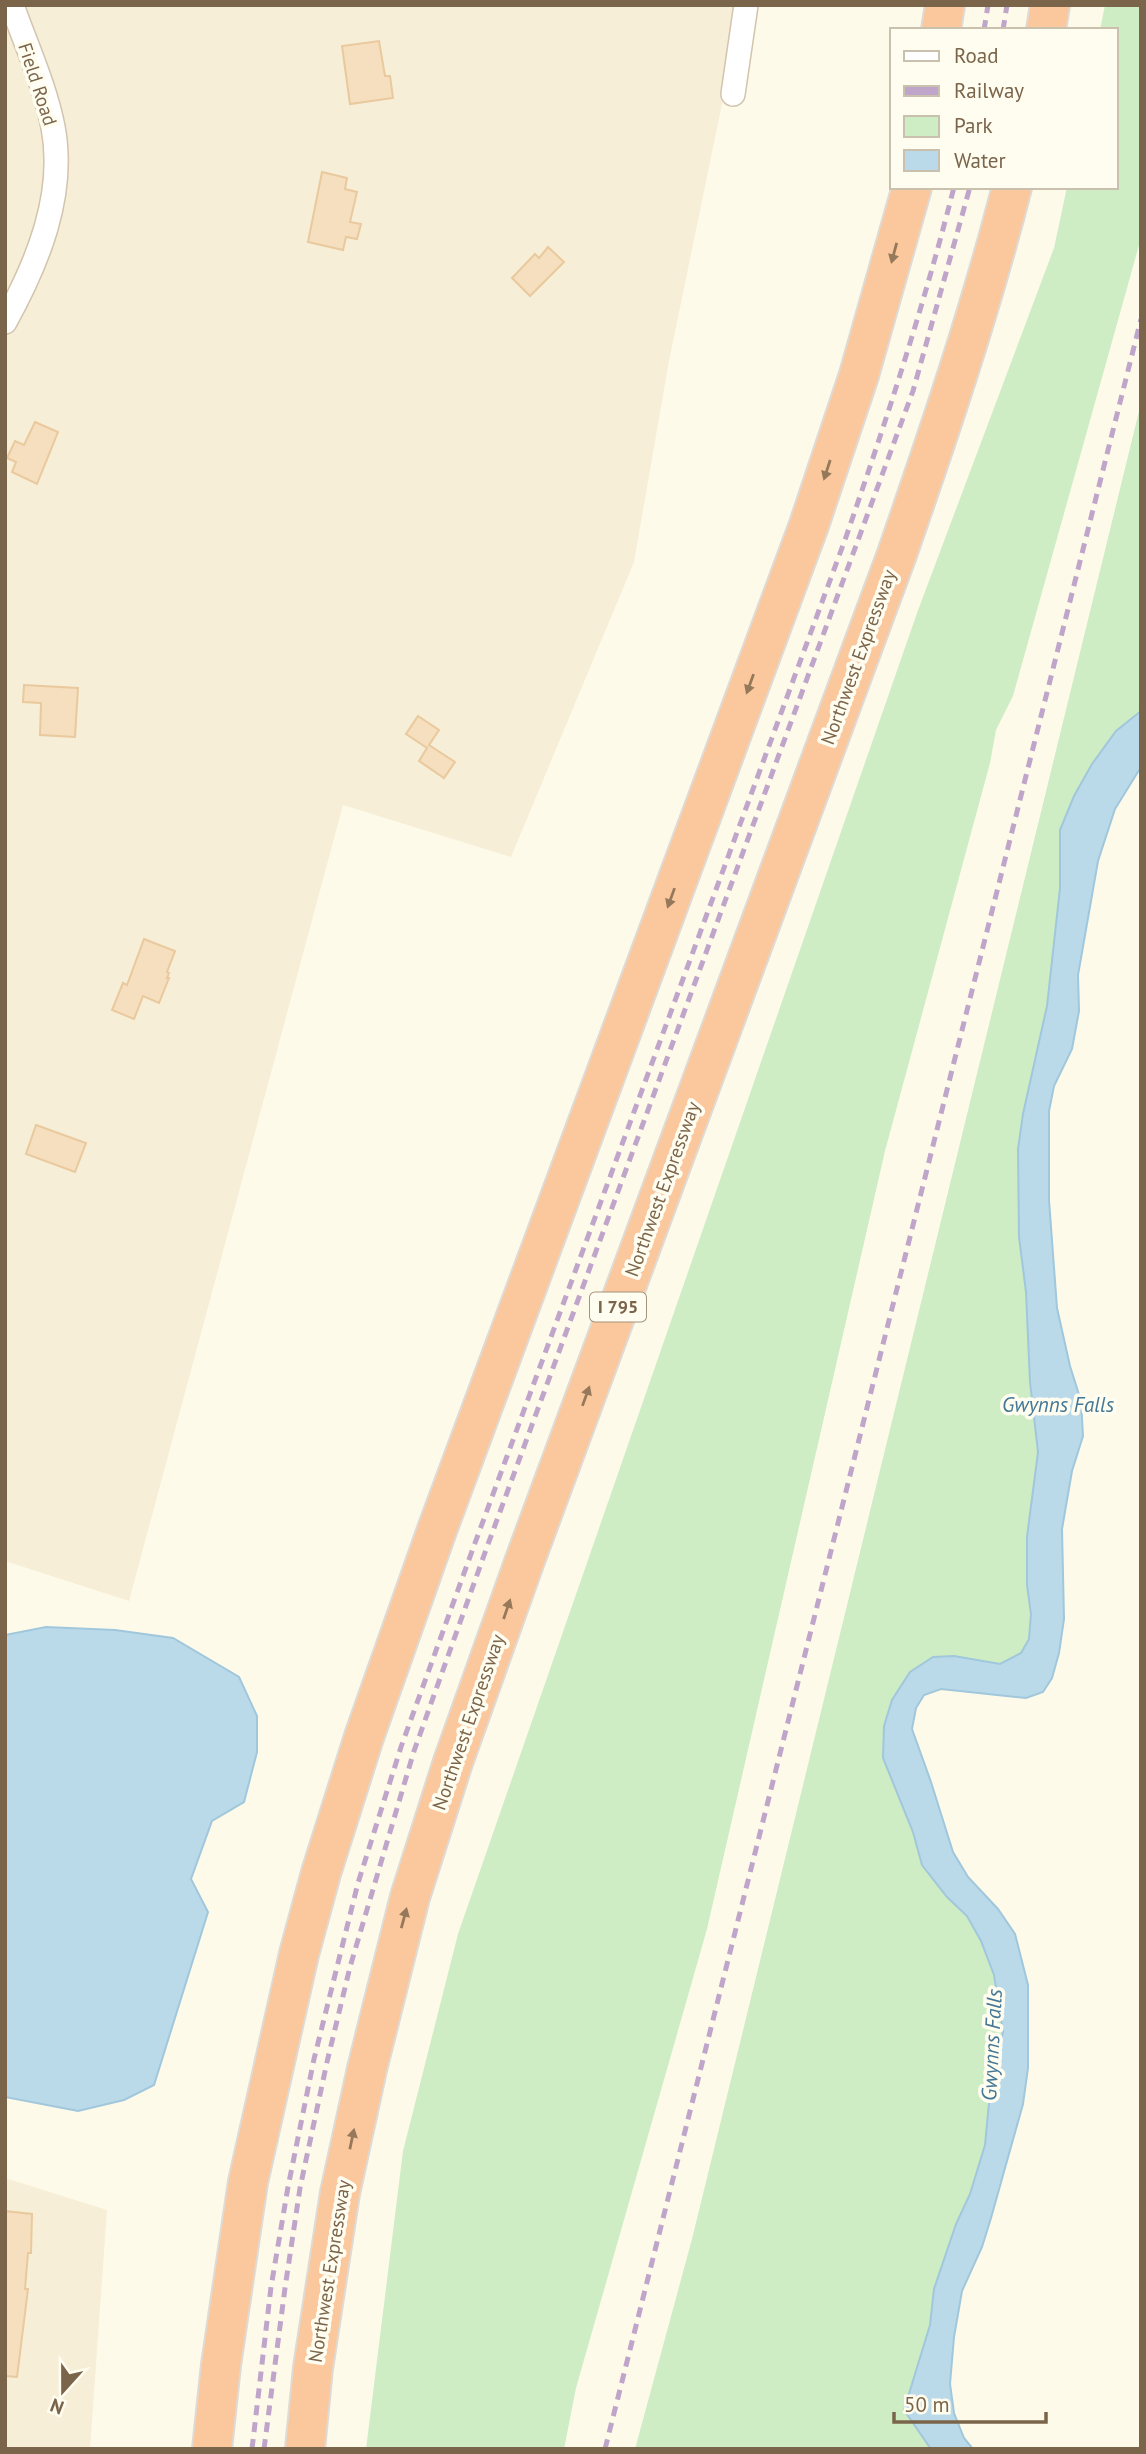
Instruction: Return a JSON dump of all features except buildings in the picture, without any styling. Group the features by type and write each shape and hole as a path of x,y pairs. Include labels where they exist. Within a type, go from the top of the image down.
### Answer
{"highway":[{"path":"941,28 945,5"},
{"path":"1045,28 1050,5"},
{"path":"212,2449 221,2365 248,2182 296,1966 321,1873 364,1737 432,1543 809,525 859,375 911,189"},
{"name":"Northwest Expressway","path":"305,2449 313,2368 340,2193 373,2043 410,1897 453,1762 525,1560 950,402 1011,189"}],"street":[{"name":"Field Road","path":"5,322 21,292 45,234 50,214 55,158 53,129 45,99 12,5"},
{"path":"733,94 746,5"}],"shaded area":[{"path":"5,5 739,5 736,36 669,361 634,562 511,857 343,805 129,1601 5,1561"},
{"path":"5,2178 107,2210 90,2449 5,2449"}],"green space":[{"path":"1105,5 1141,5 1141,238 1013,696 996,730 990,763 885,1151 707,1929 576,2388 564,2449 366,2449 403,2151 458,1934 917,613 1054,248 1067,189 1118,189 1118,28 1100,28"},
{"path":"1141,403 1141,711 1092,764 1074,796 1060,830 1060,888 1047,1007 1023,1114 1018,1149 1019,1237 1026,1292 1030,1382 1038,1452 1027,1537 1027,1585 1031,1614 1029,1639 1021,1653 1000,1664 954,1656 933,1657 910,1672 892,1700 883,1758 913,1832 922,1864 947,1897 967,1916 981,1941 994,1975 1003,2032 990,2092 985,2145 970,2194 956,2224 934,2289 930,2325 904,2410 931,2449 635,2449 692,2239"}],"water":[{"name":"Gwynns Falls","path":"1141,711 1141,767 1115,809 1098,861 1078,975 1079,1011 1072,1049 1054,1086 1049,1111 1049,1200 1057,1308 1081,1401 1083,1436 1072,1471 1062,1529 1064,1619 1059,1653 1052,1678 1043,1692 1026,1698 941,1689 924,1695 916,1708 912,1729 953,1852 968,1877 998,1909 1015,1934 1028,1985 1028,2068 1023,2104 982,2247 962,2291 954,2337 950,2384 954,2413 964,2438 973,2449 931,2449 904,2410 930,2325 934,2289 956,2224 970,2194 985,2145 990,2092 1003,2032 994,1975 981,1941 967,1916 947,1897 922,1865 913,1832 883,1758 884,1726 892,1700 910,1672 933,1657 954,1656 1000,1664 1021,1653 1029,1639 1031,1614 1027,1585 1027,1537 1038,1452 1030,1382 1026,1292 1019,1237 1018,1149 1047,1006 1060,888 1060,830 1074,796 1092,764 1116,731"},
{"path":"46,1627 115,1630 173,1638 239,1677 257,1716 257,1752 244,1802 212,1821 191,1879 208,1912 154,2085 124,2100 78,2111 5,2097 5,1635"}],"railway":[{"path":"984,28 988,5"},
{"path":"1003,28 1007,5"},
{"path":"252,2449 271,2287 288,2187 314,2059 358,1883 401,1747 846,537 904,363 953,189"},
{"path":"264,2449 300,2188 327,2062 350,1967 414,1751 913,391 969,189"},
{"path":"605,2449 1141,319"}]}
